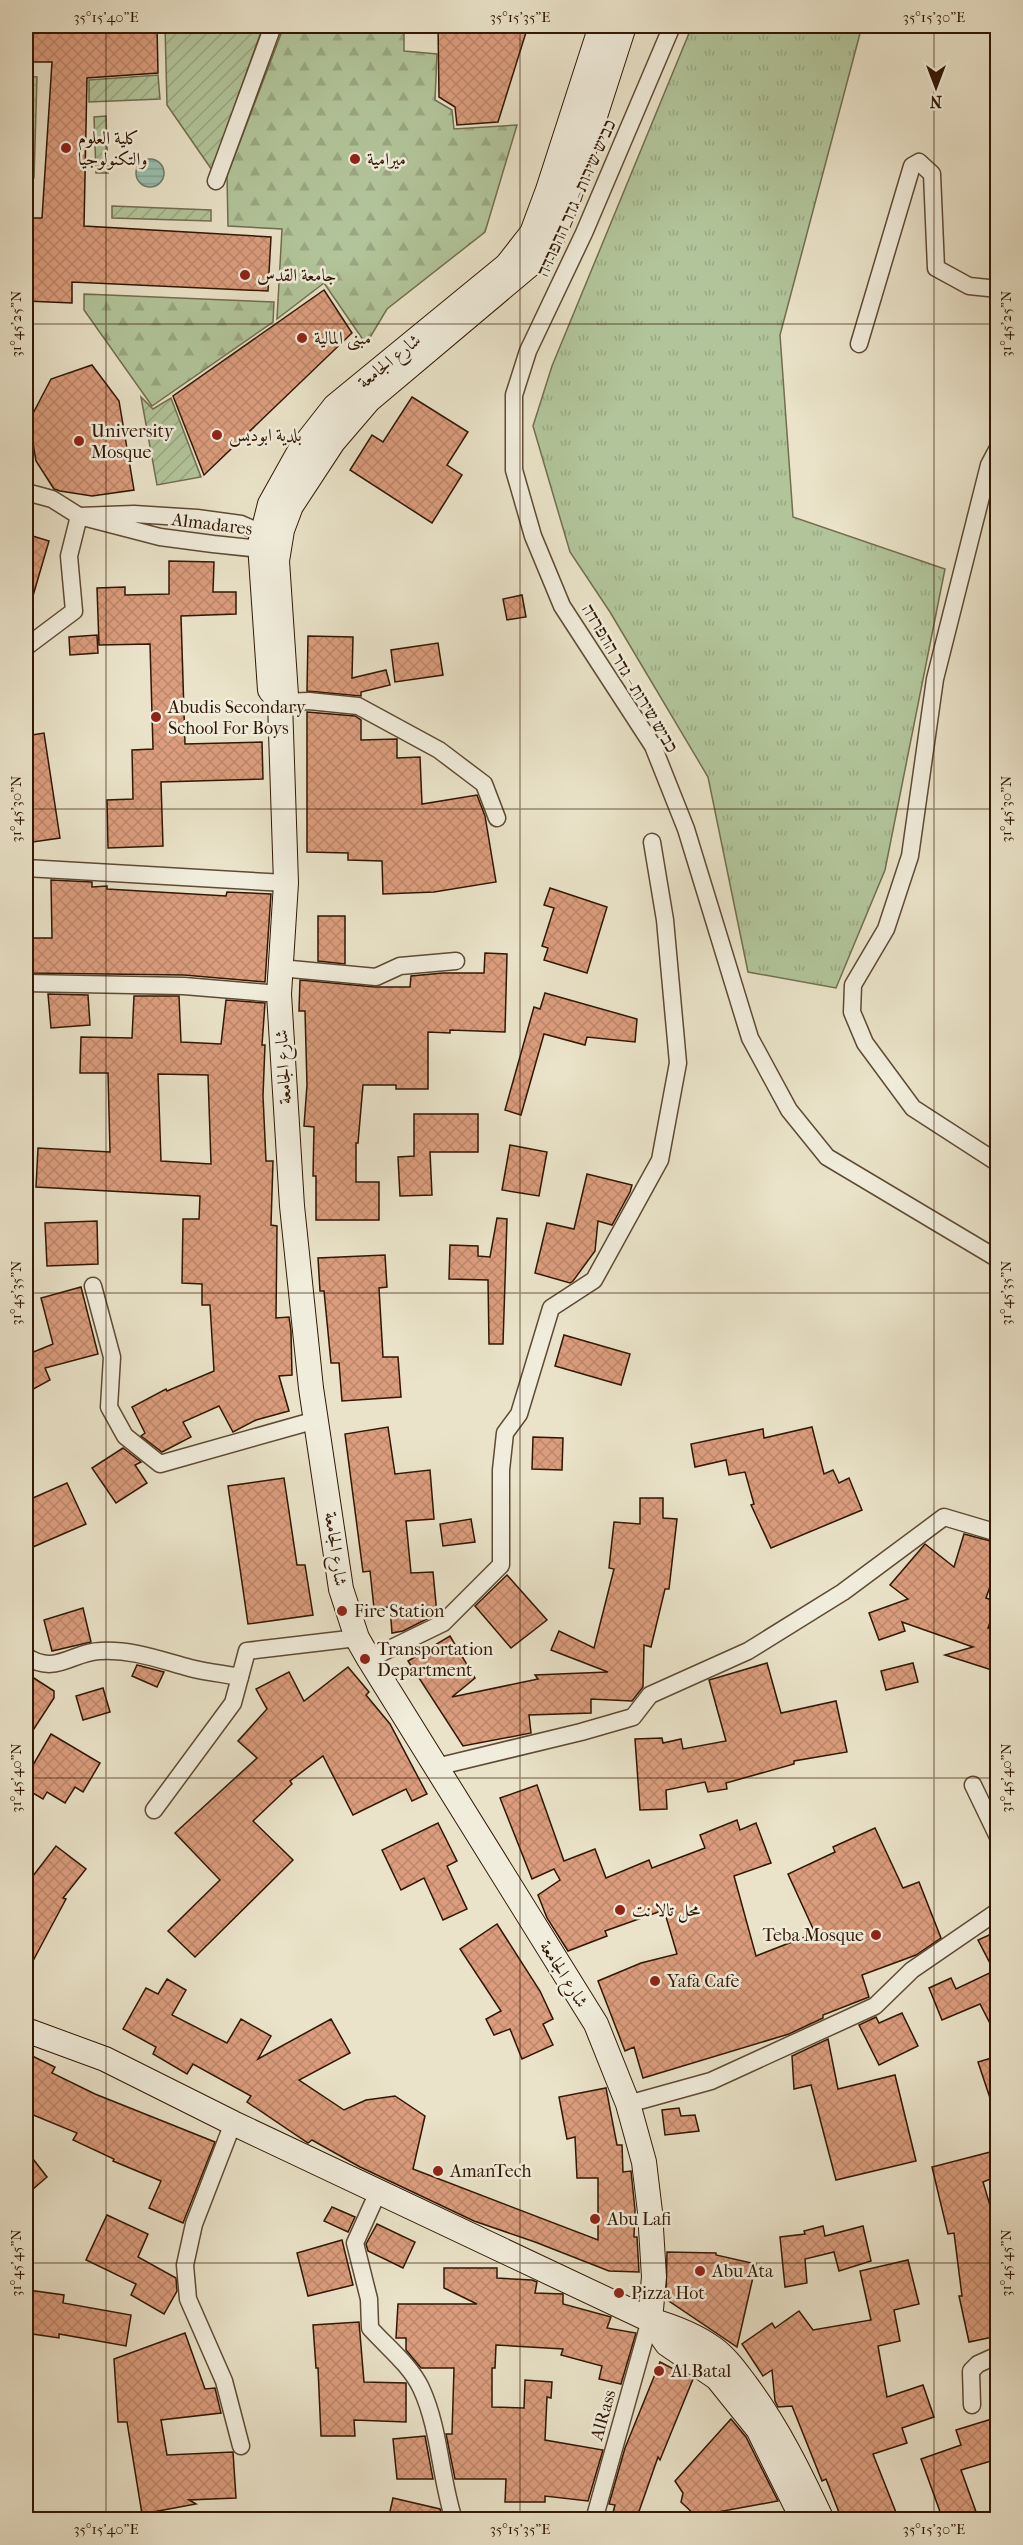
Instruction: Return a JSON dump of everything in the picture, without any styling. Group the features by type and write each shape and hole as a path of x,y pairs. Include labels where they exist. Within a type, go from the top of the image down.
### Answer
{"main road":[{"name":"شارع الجامعة","path":"624,26 600,35 532,233 507,265 336,406 294,463 270,504 268,542 270,690 280,702 286,883 279,994 292,1206 316,1420 340,1589 363,1649 596,2024 628,2104 644,2162 654,2277 650,2320"},
{"path":"26,2030 105,2059 378,2192 650,2320 672,2326 713,2348 735,2370 769,2416 788,2449 822,2520"},
{"path":"650,2320 667,2344 717,2378 758,2429 803,2520"}],"street":[{"path":"216,181 273,26"},
{"name":"כביש שירות - גדר ההפרדה","path":"672,26 585,233 528,351 514,395 514,470 533,536 562,606 653,746 686,829 750,1038 789,1110 827,1157 998,1259"},
{"path":"859,344 912,166 919,162 932,174 936,268 969,286 998,290"},
{"path":"998,448 989,465 935,679 910,856 886,929 854,985 852,1012 865,1043 913,1108 998,1163"},
{"path":"26,492 52,499 79,516 69,556 74,611 26,647"},
{"name":"Almadares","path":"79,516 134,514 197,518 241,524 268,542"},
{"name":"Almadares","path":"79,516 160,537 268,542"},
{"path":"280,702 309,701 358,706 439,750 484,784 496,818"},
{"path":"154,1810 234,1703 247,1651 363,1649 443,1623 501,1566 501,1470 505,1433 519,1414 551,1308 594,1280 660,1160 678,1063 665,920 652,842"},
{"path":"26,868 286,883"},
{"path":"280,968 376,977 400,966 456,961"},
{"path":"26,983 184,986 279,994"},
{"path":"93,1286 112,1357 109,1407 125,1436 160,1464 316,1420"},
{"path":"436,1767 633,1717 650,1695 756,1646 843,1592 944,1517 998,1533"},
{"path":"26,1656 33,1661 57,1665 98,1651 135,1652 192,1669 240,1677"},
{"path":"973,1785 998,1837"},
{"path":"628,2104 711,2081 875,2006 912,1970 998,1911"},
{"path":"233,2123 194,2224 185,2265 188,2299 224,2381 241,2446"},
{"path":"378,2192 355,2243 369,2300 370,2328 401,2360 421,2387 432,2423 454,2520"},
{"name":"AlRass","path":"594,2520 650,2320"},
{"path":"972,2405 971,2371 978,2364 998,2355"}],"green space":[{"path":"165,26 263,26 212,170 167,105"},
{"path":"284,26 404,26 404,51 437,54 435,100 452,110 454,129 517,125 485,232 387,309 366,344 324,283 277,319 282,229 228,226 227,176"},
{"path":"692,26 862,26 780,335 793,517 945,569 885,870 836,988 748,972 708,777 610,612 570,552 533,426 552,366"},
{"path":"158,75 160,99 89,102 89,80"},
{"path":"26,76 37,77 34,178 26,178"},
{"path":"106,116 108,173 96,173 94,117"},
{"path":"112,206 211,210 211,221 112,218"},
{"path":"84,294 274,302 273,322 152,406 84,310"},
{"path":"141,397 153,409 171,398 201,477 157,485"}],"shaded area":[{"path":"150,159 160,163 164,173 160,183 150,187 140,183 136,173 140,163"}],"building":[{"name":"كلية العلوم والتكنولوجيا","path":"26,26 157,26 158,73 87,78 84,226 271,237 268,291 72,282 72,303 26,301 26,218 42,218 52,62 26,62"},
{"path":"438,26 528,26 498,122 457,125 455,107 439,97"},
{"path":"324,290 352,333 204,475 173,396"},
{"name":"University Mosque","path":"92,365 119,401 134,490 92,496 60,491 54,489 36,461 29,421 51,379"},
{"path":"412,397 468,432 447,465 462,475 432,523 350,470 372,435 383,442"},
{"path":"26,534 49,541 30,606 26,605"},
{"path":"169,561 214,562 213,592 236,592 236,614 181,616 185,744 262,742 263,779 161,782 163,846 108,848 107,800 133,799 132,750 153,749 150,644 99,645 97,588 125,587 125,595 169,594"},
{"path":"522,595 526,617 507,620 503,599"},
{"path":"97,635 98,653 70,655 69,637"},
{"path":"308,636 353,637 352,678 386,670 390,685 361,692 361,696 307,691"},
{"path":"438,643 443,675 395,682 391,650"},
{"path":"307,712 355,716 361,720 361,740 397,739 397,758 420,757 422,804 477,795 485,816 496,882 434,892 383,894 382,861 348,860 348,853 307,852"},
{"path":"44,733 60,838 26,843 26,736"},
{"path":"51,880 92,882 92,887 107,886 107,889 226,896 227,892 271,894 265,982 184,975 26,973 26,938 52,938"},
{"path":"550,888 607,907 587,973 544,960 548,948 542,946 554,908 544,905"},
{"path":"318,916 345,916 345,964 318,961"},
{"path":"485,953 507,954 505,1032 450,1030 450,1033 428,1032 428,1089 396,1089 396,1085 363,1085 358,1143 356,1143 356,1182 379,1182 379,1220 316,1220 316,1176 313,1176 314,1127 304,1126 307,1085 305,1011 299,1011 300,980 375,987 410,987 411,976 484,973"},
{"path":"545,993 637,1019 635,1042 587,1037 585,1045 544,1034 521,1115 505,1110 534,1007 540,1009"},
{"path":"48,994 88,995 90,1025 51,1028"},
{"path":"134,996 179,996 181,1042 221,1044 226,1000 265,1003 262,1045 265,1045 263,1096 266,1161 273,1161 271,1225 277,1226 276,1318 289,1317 291,1331 292,1375 279,1376 289,1411 256,1420 233,1432 219,1406 183,1422 191,1437 162,1452 141,1436 145,1433 132,1407 166,1389 167,1391 214,1371 210,1305 202,1305 202,1284 182,1283 183,1219 199,1219 200,1196 36,1187 38,1148 110,1152 108,1073 80,1073 81,1037 132,1038","holes":["158,1074 208,1075 211,1164 161,1161"]},
{"path":"414,1114 478,1114 478,1152 430,1152 432,1195 400,1196 398,1157 414,1156"},
{"path":"510,1145 547,1152 539,1196 502,1190"},
{"path":"587,1174 632,1185 630,1192 612,1225 598,1221 595,1251 573,1281 570,1283 535,1273 547,1223 574,1229"},
{"path":"497,1218 507,1219 503,1344 489,1344 488,1280 449,1279 450,1245 478,1246 478,1256 490,1257"},
{"path":"97,1221 98,1264 47,1266 45,1223"},
{"path":"385,1255 387,1287 379,1288 383,1357 398,1357 401,1397 342,1401 339,1363 331,1363 324,1291 320,1291 318,1258"},
{"path":"81,1287 98,1354 45,1368 50,1380 26,1393 26,1355 53,1344 41,1298"},
{"path":"564,1335 630,1354 621,1385 555,1366"},
{"path":"388,1427 395,1474 430,1470 434,1519 406,1521 411,1573 433,1572 437,1614 403,1631 392,1633 390,1607 374,1608 370,1571 363,1572 345,1434"},
{"path":"812,1427 824,1474 833,1470 839,1483 849,1478 862,1510 771,1548 751,1505 754,1504 745,1472 729,1475 726,1460 695,1467 691,1444 763,1429 764,1438"},
{"path":"533,1437 563,1438 562,1470 532,1469"},
{"path":"123,1448 141,1462 135,1465 147,1483 116,1503 92,1468"},
{"path":"284,1478 297,1565 305,1565 313,1615 248,1624 228,1486"},
{"path":"67,1483 86,1524 26,1550 26,1501"},
{"path":"640,1498 663,1498 663,1518 677,1519 669,1589 665,1589 651,1647 644,1645 643,1687 632,1701 591,1699 591,1713 529,1715 531,1733 463,1746 408,1661 450,1636 475,1678 452,1697 538,1679 535,1675 608,1672 551,1650 559,1631 594,1648 614,1569 609,1568 614,1522 640,1524"},
{"path":"471,1519 475,1542 443,1546 440,1524"},
{"path":"964,1534 998,1543 998,1564 986,1598 998,1602 988,1628 998,1631 998,1672 945,1655 973,1647 902,1622 905,1631 879,1640 869,1613 908,1599 890,1585 925,1544 954,1567"},
{"path":"507,1575 547,1620 511,1648 475,1606"},
{"path":"83,1608 91,1642 52,1651 44,1620"},
{"path":"767,1663 781,1713 836,1701 847,1752 794,1761 794,1764 726,1783 727,1789 708,1792 705,1782 666,1790 667,1809 640,1810 635,1739 662,1738 663,1743 681,1739 683,1749 726,1741 709,1680"},
{"path":"913,1663 918,1682 886,1690 881,1671"},
{"path":"137,1665 164,1672 157,1687 132,1676"},
{"path":"348,1667 369,1692 366,1695 390,1724 427,1794 412,1801 406,1789 353,1815 323,1756 290,1781 292,1784 253,1821 293,1860 195,1957 168,1931 220,1880 175,1833 257,1758 238,1741 267,1709 256,1689 289,1672 304,1701"},
{"path":"26,1673 54,1691 54,1698 26,1741"},
{"path":"103,1688 110,1712 83,1720 76,1696"},
{"path":"51,1734 100,1763 83,1792 75,1787 65,1803 47,1792 43,1799 26,1789 26,1777"},
{"path":"537,1785 564,1861 595,1849 606,1878 649,1860 652,1868 705,1848 700,1835 737,1820 740,1830 756,1823 771,1863 734,1876 756,1956 815,1933 788,1874 835,1852 833,1847 875,1828 903,1888 919,1882 941,1938 916,1955 862,1975 869,1997 823,2015 823,2018 789,2034 643,2078 634,2047 625,2051 598,1981 641,1963 677,1954 664,1910 605,1931 607,1936 568,1951 547,1918 538,1895 560,1880 554,1869 532,1879 500,1798"},
{"path":"438,1823 457,1861 447,1866 467,1909 443,1920 424,1878 401,1890 382,1850"},
{"path":"56,1846 86,1869 63,1898 66,1899 26,1974 26,1885"},
{"path":"497,1924 540,1991 553,2019 543,2024 553,2045 522,2059 510,2029 494,2035 486,2019 501,2011 460,1949"},
{"path":"998,1931 998,2039 980,2004 942,2020 929,1988 951,1978 956,1989 994,1971 978,1940"},
{"path":"167,1979 186,1990 172,2015 227,2043 241,2019 271,2036 258,2059 331,2019 350,2053 299,2080 344,2110 366,2100 395,2096 425,2116 413,2169 598,2240 598,2178 577,2178 575,2137 567,2139 559,2097 606,2088 617,2145 622,2145 623,2172 631,2171 635,2210 634,2237 637,2237 639,2272 609,2271 474,2221 360,2167 312,2140 308,2143 247,2102 251,2096 193,2064 187,2074 153,2054 156,2047 123,2029 146,1988 158,1994"},
{"path":"902,2013 918,2046 879,2065 859,2025 876,2017 879,2023"},
{"path":"828,2039 838,2089 895,2075 916,2161 836,2180 811,2085 794,2089 792,2056"},
{"path":"26,2053 55,2067 52,2073 95,2094 215,2142 183,2223 149,2208 161,2181 113,2161 114,2159 73,2140 77,2133 26,2112"},
{"path":"998,2056 998,2110 994,2110 978,2062"},
{"path":"679,2108 681,2116 695,2115 699,2131 665,2135 662,2110"},
{"path":"26,2150 47,2177 26,2195"},
{"path":"998,2150 998,2176 983,2182 998,2232 998,2273 993,2274 998,2297 998,2336 969,2342 959,2296 962,2296 954,2233 948,2234 932,2167"},
{"path":"332,2207 355,2217 348,2232 324,2221"},
{"path":"107,2215 148,2234 138,2257 176,2278 177,2291 164,2314 131,2295 136,2284 86,2260"},
{"path":"377,2224 415,2242 403,2268 368,2251 366,2244"},
{"path":"823,2226 825,2236 863,2226 871,2261 839,2271 834,2252 805,2259 807,2283 785,2287 780,2237 805,2234 804,2231"},
{"path":"342,2240 353,2285 308,2296 297,2253"},
{"path":"667,2252 716,2253 716,2255 756,2264 737,2347 666,2299"},
{"path":"908,2260 919,2304 894,2310 900,2341 878,2346 887,2397 923,2385 934,2417 902,2428 907,2443 873,2454 899,2520 842,2520 826,2479 822,2481 792,2406 778,2407 775,2401 772,2370 763,2376 742,2344 772,2323 775,2328 799,2311 813,2330 871,2320 860,2271"},
{"path":"444,2268 497,2268 497,2278 532,2280 537,2282 535,2293 563,2294 563,2304 611,2317 607,2328 636,2333 621,2384 599,2379 602,2366 561,2355 563,2349 496,2345 495,2368 492,2368 492,2407 524,2408 525,2380 552,2382 551,2398 547,2397 545,2440 603,2450 588,2501 545,2496 545,2502 505,2502 506,2479 455,2479 446,2434 452,2434 454,2368 421,2368 406,2350 406,2338 396,2338 398,2304 477,2304 444,2288"},
{"path":"28,2290 64,2295 63,2303 131,2315 126,2346 59,2334 59,2338 26,2333"},
{"path":"359,2322 364,2382 406,2383 406,2422 354,2420 355,2436 321,2436 318,2368 316,2368 313,2325"},
{"path":"185,2333 205,2389 215,2388 221,2413 161,2420 167,2455 233,2452 236,2498 189,2500 196,2504 142,2514 127,2422 118,2422 114,2359"},
{"path":"660,2362 693,2379 660,2460 658,2457 636,2520 611,2520 615,2505 609,2504 625,2448"},
{"path":"998,2417 998,2459 961,2470 979,2520 943,2520 921,2459 961,2445 956,2430"},
{"path":"731,2419 746,2437 778,2501 696,2516 681,2502 683,2493 675,2481"},
{"path":"425,2436 433,2479 397,2479 393,2439"},
{"path":"393,2498 440,2509 443,2520 388,2520"}],"place":[{"name":"كلية العلوم والتكنولوجيا","path":"66,148"},
{"name":"ميرامية","path":"355,159"},
{"name":"جامعة القدس","path":"245,275"},
{"name":"مبنى المالية","path":"302,338"},
{"name":"بلدية ابوديس","path":"217,435"},
{"name":"University Mosque","path":"79,441"},
{"name":"Abudis Secondary School For Boys","path":"156,717"},
{"name":"Fire Station","path":"342,1611"},
{"name":"Transportation Department","path":"365,1659"},
{"name":"محل تالا نت","path":"620,1910"},
{"name":"Teba Mosque","path":"876,1935"},
{"name":"Yafa Cafe","path":"655,1981"},
{"name":"AmanTech","path":"438,2171"},
{"name":"Abu Lafi","path":"595,2219"},
{"name":"Abu Ata","path":"700,2271"},
{"name":"Pizza Hot","path":"619,2293"},
{"name":"Al Batal","path":"659,2371"}]}
